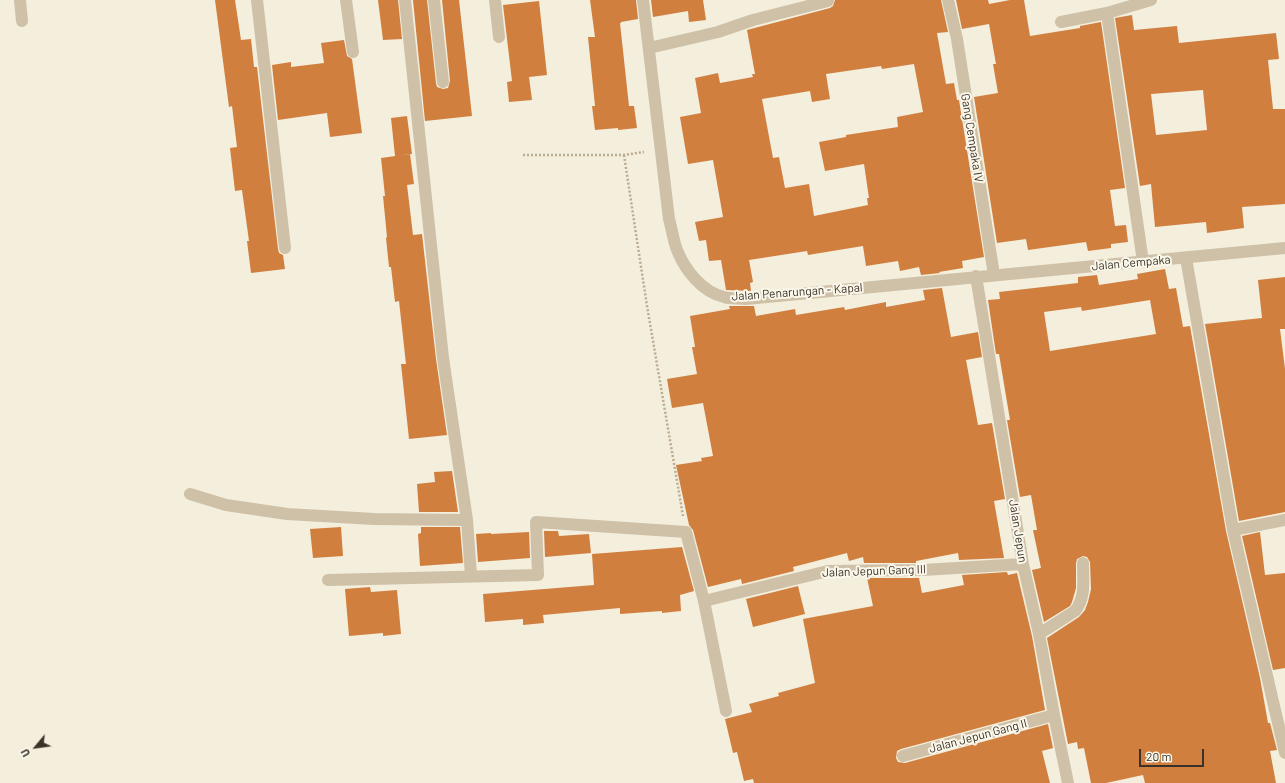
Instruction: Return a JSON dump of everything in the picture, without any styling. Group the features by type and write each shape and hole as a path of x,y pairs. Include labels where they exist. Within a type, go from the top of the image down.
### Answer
{"street":[{"path":"20,0 22,21"},
{"path":"257,0 285,248"},
{"path":"346,0 353,52"},
{"path":"406,0 443,358 467,520 471,576"},
{"path":"434,0 443,82"},
{"path":"495,0 499,37"},
{"name":"Jalan Penarungan - Kapal","path":"643,0 669,219 677,250 686,267 697,281 711,292 724,298 746,298 976,276"},
{"name":"Gang Cempaka IV","path":"948,0 957,39 994,275"},
{"path":"1061,22 1107,13 1151,0"},
{"path":"649,48 718,32 753,20 828,1"},
{"path":"1107,13 1143,262"},
{"name":"Jalan Cempaka","path":"976,276 1285,248"},
{"path":"1186,258 1233,530 1285,753"},
{"name":"Jalan Jepun","path":"976,276 1023,564 1039,634 1068,783"},
{"path":"190,494 226,505 287,514 374,519 467,520"},
{"path":"1233,530 1285,520"},
{"path":"328,580 538,575 536,522 686,532 704,601 726,711"},
{"name":"Jalan Jepun Gang III","path":"704,601 828,570 923,570 1023,564"},
{"path":"1039,634 1075,611 1079,606 1084,585 1083,564"},
{"name":"Jalan Jepun Gang II","path":"903,756 1054,715"}],"path":[{"path":"523,155 624,155 660,150"},
{"path":"624,155 647,306 686,532"}],"building":[{"path":"215,0 235,0 241,40 251,39 254,67 257,67 278,249 279,253 283,255 285,269 251,273 247,241 249,241 242,190 235,191 230,148 237,147 232,106 229,107"},
{"path":"378,0 398,0 402,39 383,40"},
{"path":"413,0 427,0 436,83 437,87 443,89 448,88 450,81 442,0 459,0 472,116 425,121"},
{"path":"590,0 636,0 638,19 620,23 629,106 634,106 637,128 595,130 592,106 595,106 588,37 595,37"},
{"path":"651,0 703,0 706,20 689,22 688,11 653,17"},
{"path":"835,0 941,0 948,32 937,33 946,84 954,83 957,100 959,100 984,257 962,261 963,268 921,275 919,267 900,271 898,261 866,266 863,246 808,255 807,251 749,260 753,282 750,283 751,291 726,290 721,260 709,261 706,240 699,241 695,222 723,217 713,160 688,164 680,117 701,113 695,78 718,73 720,83 753,77 752,74 755,74 747,30 833,6","holes":["914,64 923,112 897,117 898,127 846,135 846,137 819,142 825,171 864,164 869,198 867,198 868,205 814,216 809,184 785,188 779,157 773,158 762,99 810,91 812,102 830,99 826,74 881,66 882,69"]},
{"path":"956,0 988,0 989,4 1010,0 1024,0 1030,36 1080,28 1080,26 1101,22 1125,188 1110,190 1115,226 1126,225 1128,242 1111,244 1111,248 1088,251 1086,242 1028,250 1026,239 997,243 974,97 998,93 993,64 996,64 989,24 962,29"},
{"path":"539,1 547,75 529,77 532,100 509,102 507,82 512,81 503,5"},
{"path":"1132,15 1134,30 1177,26 1179,43 1276,33 1279,59 1268,60 1273,109 1285,109 1285,204 1242,207 1244,228 1207,233 1206,222 1155,227 1151,184 1140,186 1115,18","holes":["1203,90 1207,130 1156,135 1151,94"]},
{"path":"344,40 347,56 352,59 362,133 330,137 327,113 278,120 272,65 291,62 291,67 324,63 321,43"},
{"path":"407,116 412,154 395,156 391,118"},
{"path":"410,154 414,184 407,185 413,235 422,234 436,359 447,435 409,439 401,364 406,364 399,301 395,302 391,267 389,267 383,196 385,196 381,158"},
{"path":"1165,269 1169,289 1176,288 1183,327 1190,326 1226,531 1260,678 1268,723 1270,723 1277,750 1270,751 1276,783 1145,783 1143,775 1106,783 1091,783 1084,748 1078,749 1077,742 1068,744 1047,638 1079,617 1085,610 1091,589 1090,562 1087,557 1083,556 1077,559 1076,588 1070,606 1044,622 1032,570 1041,568 1033,530 1037,530 1031,495 1020,497 1007,420 1010,420 999,354 996,354 988,300 1000,299 999,292 1078,283 1078,277 1097,275 1099,285 1138,279 1137,274","holes":["1150,300 1156,334 1050,351 1044,312 1081,307 1082,311"]},
{"path":"1285,277 1285,329 1280,329 1285,369 1285,512 1239,521 1205,324 1262,318 1258,280"},
{"path":"942,288 951,337 978,332 982,357 966,360 978,425 992,423 1005,499 994,501 1004,558 959,560 958,553 916,561 916,563 864,563 863,557 849,561 847,553 793,567 794,571 742,584 741,579 708,587 693,530 689,525 676,465 702,461 701,458 713,456 703,403 672,408 667,379 697,374 692,347 695,347 690,316 730,309 729,306 754,306 756,316 795,309 796,315 844,307 845,310 886,302 886,307 925,300 923,290"},
{"path":"452,471 458,512 419,512 417,484 435,482 434,472"},
{"path":"341,527 343,556 313,558 310,529"},
{"path":"421,527 460,527 463,563 420,566 418,534 421,533"},
{"path":"544,531 558,531 559,536 589,534 591,553 545,557"},
{"path":"529,532 530,558 478,562 476,534"},
{"path":"1260,532 1265,575 1285,573 1285,668 1273,670 1242,536"},
{"path":"682,547 694,591 680,595 681,611 620,614 620,608 543,615 544,623 523,625 523,619 485,622 483,594 594,585 592,554"},
{"path":"1007,572 1008,575 1017,573 1032,636 1045,710 901,749 897,751 896,758 898,762 905,763 1048,724 1053,748 1042,751 1050,783 754,783 753,779 744,781 737,752 733,753 725,719 752,712 749,704 779,696 778,693 815,683 803,619 873,606 867,578 919,578 922,593 964,585 962,575"},
{"path":"798,586 805,614 753,627 746,599"},
{"path":"370,587 371,592 397,590 401,634 383,636 383,633 349,636 345,589"}]}
